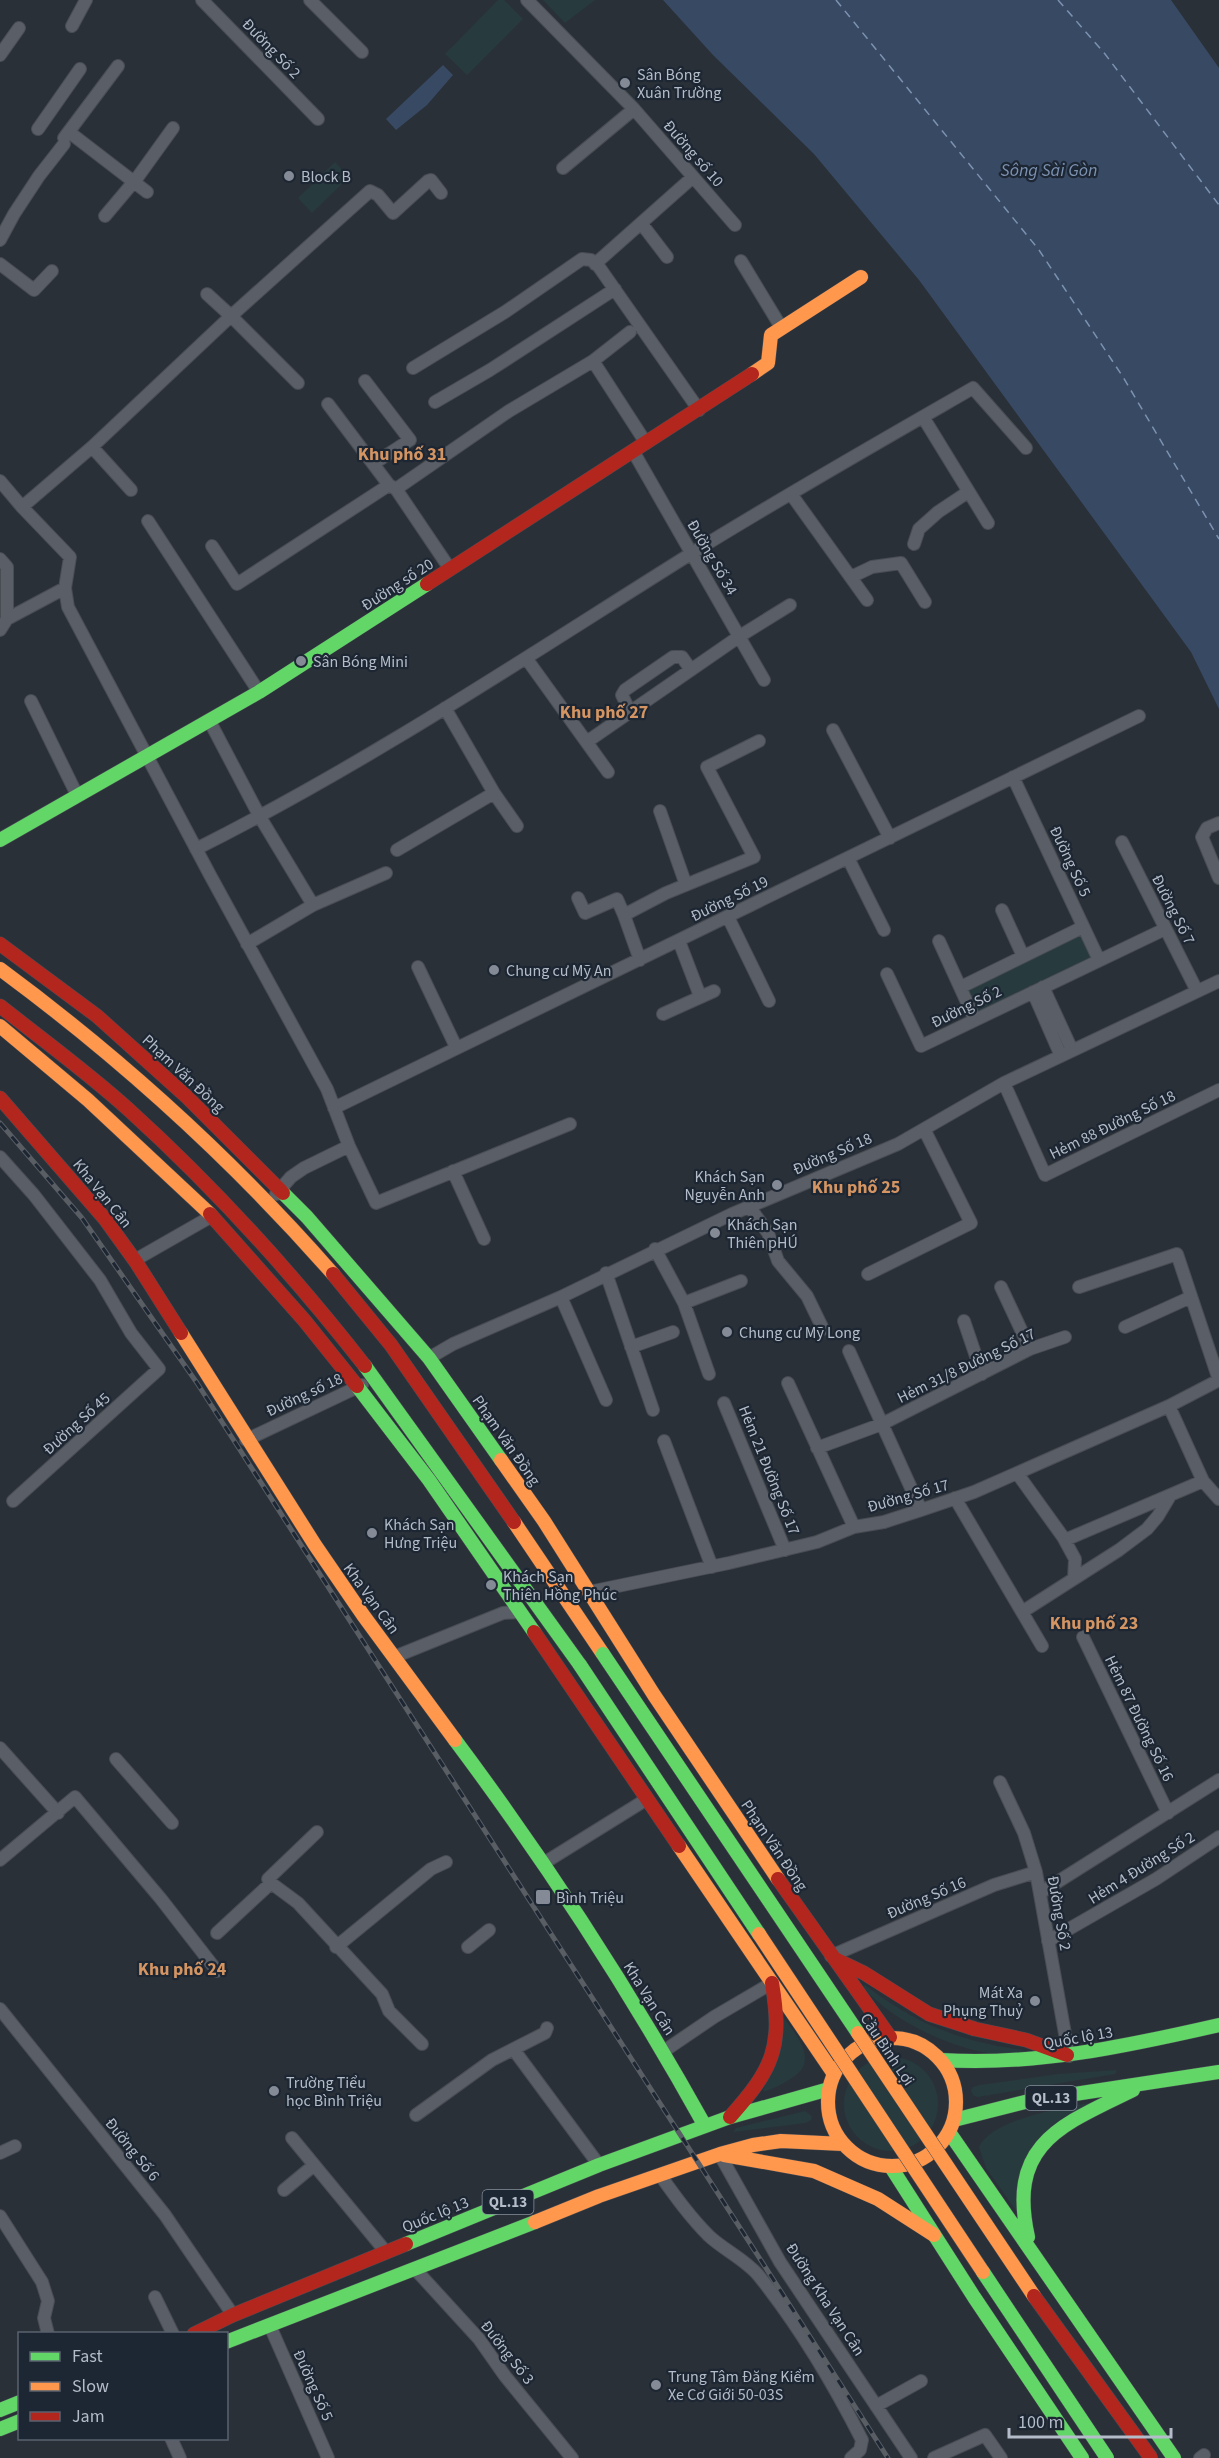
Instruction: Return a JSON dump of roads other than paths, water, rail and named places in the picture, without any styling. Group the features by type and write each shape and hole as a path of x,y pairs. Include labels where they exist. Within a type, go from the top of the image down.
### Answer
{"main road":[{"path":"781,327 861,277"},
{"name":"Đường số 20","path":"0,840 259,692 699,410 768,363 771,335 781,327"},
{"name":"Phạm Văn Đồng","path":"0,944 97,1016 187,1097 307,1216 429,1358 544,1521 668,1715 832,1957 890,2037"},
{"name":"Phạm Văn Đồng","path":"0,969 97,1042 150,1087 267,1202 358,1303 488,1482 603,1654"},
{"path":"26,987 36,970"},
{"path":"0,1006 98,1083 212,1190 291,1275 376,1379 580,1665 1107,2458"},
{"path":"0,1026 88,1100 212,1216 304,1320 358,1387 429,1480 834,2074"},
{"name":"Kha Vạn Cân","path":"0,1098 81,1192 135,1260 246,1440 341,1585 544,1863 664,2051 705,2126"},
{"path":"564,1596 589,1592"},
{"path":"520,1612 540,1606"},
{"name":"Cầu Bình Lợi","path":"603,1654 1042,2308 1152,2458"},
{"path":"772,1983 792,1992 808,1992 816,1987 825,1976 832,1957 864,1973 929,2014 975,2029 1026,2040 1069,2056"},
{"path":"729,2117 762,2081 771,2064 777,2036 777,2009 772,1983"},
{"name":"Quốc lộ 13","path":"941,2060 1001,2063 1069,2056 1219,2025"},
{"path":"890,2037 913,2041 941,2060 952,2078 956,2099 952,2126 939,2147 925,2158 908,2165 891,2167 873,2164 856,2156 843,2144 830,2118 829,2089 841,2062 857,2048 876,2039 890,2037"},
{"name":"QL.13","path":"952,2126 1029,2101 1219,2072"},
{"path":"1031,2249 1022,2216 1023,2194 1027,2171 1036,2153 1048,2138 1064,2125 1149,2083"},
{"name":"Quốc lộ 13","path":"198,2332 233,2315 599,2164 729,2117 829,2089"},
{"path":"952,2126 1031,2249 1174,2458"},
{"name":"QL.13","path":"228,2341 599,2196 720,2154 753,2145 781,2141 843,2144"},
{"path":"720,2154 814,2171 878,2199 934,2235"},
{"path":"891,2167 974,2297 1082,2458"},
{"path":"10,2406 18,2420"},
{"path":"0,2429 18,2422"}],"street":[{"path":"72,26 86,0"},
{"name":"Đường Số 2","path":"202,0 318,119"},
{"path":"310,0 362,52"},
{"name":"Đường số 10","path":"527,0 634,109 735,225"},
{"path":"0,55 19,28"},
{"path":"0,240 14,214 118,66"},
{"path":"38,129 80,69"},
{"path":"563,168 634,109"},
{"path":"105,216 173,128"},
{"path":"65,139 147,192"},
{"path":"595,264 693,177"},
{"path":"22,507 92,447 231,316 370,191 378,195 396,217 428,181 431,180 441,193"},
{"path":"641,223 667,256"},
{"path":"413,368 504,312 582,259 595,264 615,289 699,410"},
{"path":"741,261 781,327"},
{"path":"0,264 34,290 52,271"},
{"path":"435,402 490,370 615,289"},
{"path":"207,294 298,383"},
{"path":"213,546 237,584 509,411 593,361 630,332"},
{"path":"593,361 646,443"},
{"path":"365,381 410,440 373,464"},
{"path":"196,849 260,817 445,708 691,554 973,388 1026,448"},
{"path":"328,404 392,487 450,569"},
{"path":"923,417 988,523"},
{"path":"92,447 131,490"},
{"name":"Đường Số 34","path":"633,451 764,680"},
{"path":"0,481 70,557 65,588 68,607 247,944 327,1089 349,1146 376,1203 570,1124"},
{"path":"914,544 919,529 938,512 968,492"},
{"path":"791,494 867,600"},
{"path":"148,521 259,692"},
{"path":"0,559 7,567 3,625"},
{"path":"850,577 873,567 900,563 925,602"},
{"path":"3,625 65,588"},
{"path":"588,741 740,636 790,605"},
{"path":"630,712 621,695 625,690 673,657 682,657 691,670"},
{"path":"526,658 588,741 608,772"},
{"path":"31,702 77,795"},
{"path":"445,708 494,792 517,826"},
{"name":"Đường Số 19","path":"334,1108 1139,716"},
{"path":"209,720 260,817 313,904"},
{"path":"833,730 890,838"},
{"path":"624,915 686,885 754,857 707,767 759,741"},
{"name":"Đường Số 5","path":"1013,777 1099,960"},
{"path":"397,850 494,792"},
{"path":"660,811 686,885"},
{"path":"1219,824 1207,828 1202,837 1219,878"},
{"name":"Đường Số 7","path":"1122,842 1197,991"},
{"path":"848,858 884,930"},
{"path":"247,944 313,904 386,873"},
{"path":"578,898 585,913 617,899 640,960"},
{"path":"1002,910 1023,956"},
{"path":"728,917 769,1001"},
{"name":"Đường Số 2","path":"961,987 1083,927"},
{"name":"Đường Số 2","path":"887,974 921,1046 1165,929"},
{"path":"679,941 700,996"},
{"path":"939,941 975,1020"},
{"path":"418,967 456,1047"},
{"name":"Đường Số 18","path":"429,1358 453,1344 561,1297 606,1273 750,1206 898,1144 1004,1083 1219,981"},
{"path":"663,1014 714,990"},
{"path":"1038,990 1066,1053"},
{"name":"Hẻm 88 Đường Số 18","path":"1004,1083 1045,1175 1219,1090"},
{"path":"868,1274 971,1223 924,1129"},
{"path":"267,1202 291,1177 304,1168 349,1146"},
{"name":"Đường Số 45","path":"0,1157 34,1195 100,1280 131,1333 159,1369 14,1501"},
{"path":"453,1171 484,1239"},
{"path":"750,1206 768,1233 778,1261 807,1296 823,1329"},
{"path":"135,1260 212,1216"},
{"path":"655,1250 684,1304 709,1374"},
{"path":"1079,1287 1177,1254 1219,1380"},
{"path":"606,1273 653,1410"},
{"path":"684,1304 741,1281"},
{"path":"1001,1287 1030,1349"},
{"path":"561,1297 606,1400"},
{"path":"1125,1327 1191,1297"},
{"path":"964,1321 982,1374"},
{"path":"631,1347 673,1332"},
{"name":"Hẻm 31/8 Đường Số 17","path":"817,1448 882,1424 1030,1349 1065,1337"},
{"path":"849,1352 921,1510"},
{"name":"Đường số 18","path":"246,1440 376,1379"},
{"name":"Đường Số 17","path":"589,1592 785,1550 817,1542 854,1527 884,1522 921,1510 1017,1473 1169,1406 1219,1380"},
{"path":"788,1383 854,1527"},
{"name":"Hẻm 21 Đường Số 17","path":"724,1403 785,1550"},
{"path":"1169,1406 1203,1481 1219,1499"},
{"path":"664,1441 712,1567"},
{"path":"1017,1473 1065,1540 1075,1559 1074,1578"},
{"path":"1065,1540 1203,1481"},
{"path":"1022,1612 1119,1550 1147,1529 1170,1496"},
{"path":"956,1498 1042,1646"},
{"path":"394,1657 503,1613 520,1612"},
{"name":"Hẻm 87 Đường Số 16","path":"1083,1636 1168,1813"},
{"path":"0,1748 58,1813"},
{"path":"116,1759 172,1823"},
{"path":"1040,1893 1219,1780"},
{"name":"Đường Số 2","path":"1000,1782 1024,1833 1036,1872 1069,2056"},
{"path":"0,1860 75,1797 161,1899 217,1971"},
{"path":"544,1863 647,1799"},
{"path":"217,1933 317,1832"},
{"name":"Hẻm 4 Đường Số 2","path":"1048,1941 1156,1879 1219,1837"},
{"path":"336,1947 431,1869 446,1862"},
{"name":"Đường Số 16","path":"832,1957 994,1885 1036,1872"},
{"path":"270,1881 298,1903 336,1947 382,1994 389,2011 422,2044"},
{"path":"468,1947 489,1929"},
{"path":"664,2051 714,2017 772,1983"},
{"name":"Đường Số 6","path":"0,2009 165,2215 233,2315"},
{"path":"416,2115 492,2060 545,2033 547,2028"},
{"path":"514,2050 599,2164"},
{"path":"291,2138 386,2252"},
{"path":"0,2153 15,2146"},
{"name":"Đường Kha Vạn Cân","path":"720,2154 780,2262 911,2458"},
{"path":"284,2190 313,2166"},
{"path":"660,2175 686,2210 710,2236 757,2274 786,2314 834,2388 862,2440 860,2450 851,2458"},
{"path":"0,2216 42,2282 48,2301 44,2318 48,2332"},
{"name":"Đường Số 3","path":"415,2269 479,2339 505,2376 572,2458"},
{"path":"155,2297 172,2332"},
{"name":"Đường Số 5","path":"270,2326 328,2458"},
{"path":"876,2406 921,2381"},
{"path":"934,2458 985,2435 1001,2458"},
{"path":"171,2440 180,2458"}],"water":[{"name":"Sông Sài Gòn","path":"663,0 1171,0 1219,68 1219,709 1191,652 919,280 814,154 713,55"},
{"path":"443,65 453,75 427,105 396,130 386,119"}],"railway":[{"path":"0,1123 82,1218 197,1383 888,2458"}],"place":[{"name":"Sân Bóng Xuân Trường","path":"625,83"},
{"name":"Block B","path":"289,176"},
{"name":"Sân Bóng Mini","path":"301,661"},
{"name":"Chung cư Mỹ An","path":"494,970"},
{"name":"Khách Sạn Nguyễn Anh","path":"777,1185"},
{"name":"Khách Sạn Thiên pHÚ","path":"715,1233"},
{"name":"Chung cư Mỹ Long","path":"727,1332"},
{"name":"Khách Sạn Hưng Triệu","path":"372,1533"},
{"name":"Khách Sạn Thiên Hồng Phúc","path":"491,1585"},
{"name":"Bình Triệu","path":"543,1897"},
{"name":"Mát Xa Phụng Thuỷ","path":"1035,2001"},
{"name":"Trường Tiểu học Bình Triệu","path":"274,2091"},
{"name":"Trung Tâm Đăng Kiểm Xe Cơ Giới 50-03S","path":"656,2385"}],"district":[{"name":"Khu phố 31","path":"402,454"},
{"name":"Khu phố 27","path":"604,712"},
{"name":"Khu phố 25","path":"856,1187"},
{"name":"Khu phố 23","path":"1094,1623"},
{"name":"Khu phố 24","path":"182,1969"}]}
